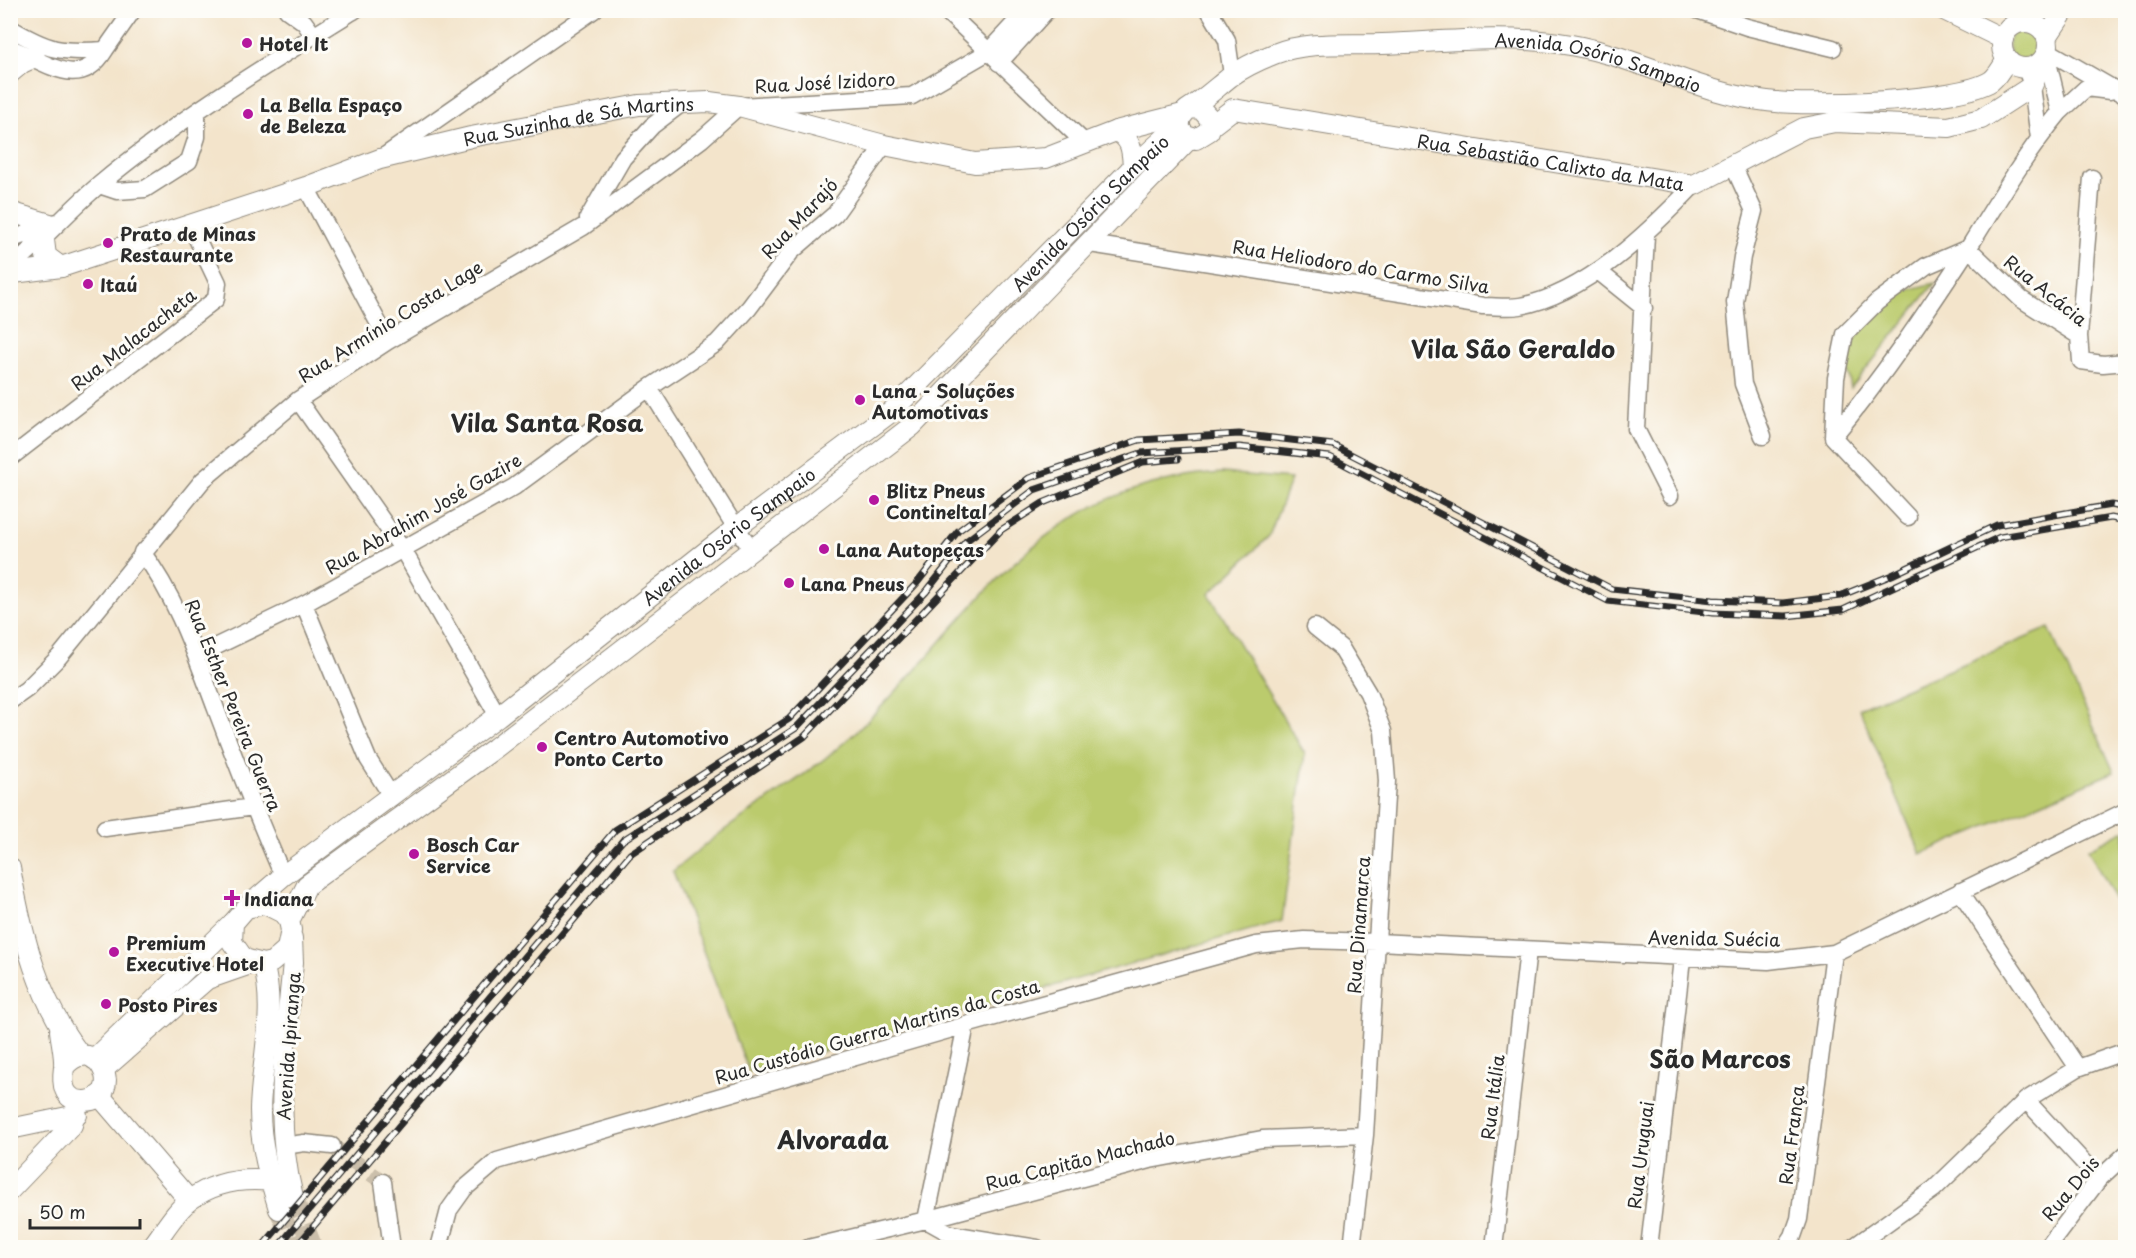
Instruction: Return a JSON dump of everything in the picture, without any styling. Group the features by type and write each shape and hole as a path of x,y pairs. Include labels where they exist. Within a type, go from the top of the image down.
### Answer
{"street":[{"path":"10,48 35,57 64,72 83,73 96,65 133,10"},
{"path":"287,10 304,22 314,36"},
{"path":"12,270 52,228 99,185 197,112 355,10"},
{"path":"380,159 594,10"},
{"path":"945,10 1084,143"},
{"name":"Rua José Izidoro","path":"739,106 912,96 994,58 1028,10"},
{"path":"994,58 1047,10"},
{"path":"1185,121 1206,135 1211,126 1233,109 1227,92 1232,75 1227,40 1209,10"},
{"path":"1697,10 1747,27 1833,48"},
{"path":"1944,10 2003,39"},
{"path":"2039,138 2029,77 2040,63 2065,10"},
{"path":"2060,112 2053,83 2046,50 2038,26 2028,16 2011,27 2003,39 2002,46 2007,59 2012,64 2029,77 2053,83 2123,94"},
{"path":"10,28 40,46 64,52 105,50"},
{"name":"Avenida Osório Sampaio","path":"93,1061 239,915 283,876 392,797 736,528 891,412 1132,167 1185,121 1232,75 1276,53 1312,46 1497,40 1558,43 1608,54 1721,91 1767,101 1813,102 1930,97 1969,89 1992,80 2007,59"},
{"path":"2046,50 2123,94"},
{"path":"10,73 22,63 35,57"},
{"name":"Rua Sebastião Calixto da Mata","path":"1233,109 1694,184 1804,128 1834,122 1949,127 1982,119 2029,77"},
{"path":"1833,437 1861,404 1968,248 2039,138 2060,112 2086,88"},
{"path":"709,102 717,111 717,127"},
{"name":"Rua Suzinha de Sá Martins","path":"12,270 61,267 306,188 380,159 471,136 639,105 709,102 739,106 884,145 975,164 1046,158 1116,131 1151,123 1185,121"},
{"name":"Rua Armínio Costa Lage","path":"583,227 623,158 652,126 681,104"},
{"path":"639,105 652,126"},
{"name":"Rua Armínio Costa Lage","path":"10,701 27,689 59,657 142,552 203,480 298,400 388,340 583,227 717,127 739,106"},
{"path":"99,185 117,191 145,189 189,161 197,136 197,112"},
{"path":"1185,121 1206,112 1211,126"},
{"name":"Avenida Osório Sampaio","path":"290,926 307,885 495,748 912,426 1090,244 1185,121"},
{"path":"1116,131 1125,135 1132,147 1132,167"},
{"name":"Rua Marajó","path":"717,344 749,308 791,252 835,214 884,145"},
{"path":"623,158 626,172 640,184"},
{"path":"1733,165 1754,212 1742,257 1735,302 1743,384 1763,436"},
{"path":"2079,336 2092,178"},
{"name":"Rua Heliodoro do Carmo Silva","path":"1090,244 1483,306 1520,306 1557,293 1598,271 1646,235 1694,184"},
{"path":"306,188 388,340"},
{"path":"10,212 52,228"},
{"name":"Rua Malacacheta","path":"10,458 216,299 218,283 191,226"},
{"path":"10,240 52,228"},
{"path":"52,228 45,256 61,267"},
{"path":"1646,235 1636,429 1670,496"},
{"path":"1908,517 1833,437 1836,378 1845,334 1877,302 1926,266 1968,248"},
{"name":"Rua Acácia","path":"1968,248 2021,299 2079,336 2081,361 2103,364 2126,362"},
{"path":"1598,271 1644,308"},
{"name":"Rua Abrahim José Gazire","path":"196,656 304,604 514,487 649,388 717,344"},
{"path":"1836,378 1841,392 1847,398 1861,404"},
{"path":"649,388 736,528 752,549"},
{"path":"298,400 403,550 498,716 502,730 495,748"},
{"name":"Rua Esther Pereira Guerra","path":"142,552 159,574 196,656 253,807 283,876"},
{"path":"304,604 368,759 392,797"},
{"name":"Rua Dinamarca","path":"1315,627 1341,648 1368,693 1383,731 1387,781 1365,1135 1352,1248"},
{"path":"105,828 253,807"},
{"name":"Avenida Suécia","path":"1377,942 1682,959 1768,961 1834,953 2126,811"},
{"path":"10,868 21,929 46,1003 60,1030 93,1061 106,1082 99,1095 56,1120 10,1129"},
{"path":"1960,891 2078,1068"},
{"path":"78,1108 69,1096 63,1077 74,1058 93,1061 207,979 258,963 272,962 287,950 290,926 283,913 265,904 239,915 232,942 244,959 258,963"},
{"name":"Avenida Ipiranga","path":"258,963 269,988 260,1110 261,1141 271,1181 286,1203 280,1111 293,962 290,926"},
{"name":"Rua Custódio Guerra Martins da Costa","path":"440,1248 449,1210 465,1189 497,1161 966,1025 1256,945 1305,939 1377,942"},
{"name":"Rua Itália","path":"1494,1248 1528,950"},
{"name":"Rua França","path":"1785,1248 1793,1236 1799,1219 1834,953"},
{"name":"Rua Uruguai","path":"1649,1248 1682,959"},
{"path":"966,1025 926,1220 951,1234 1037,1248"},
{"path":"48,1148 56,1120 63,1077 60,1030"},
{"path":"1852,1248 1934,1189 2026,1100 2078,1068 2126,1051"},
{"path":"99,1095 189,1200"},
{"path":"2026,1100 2099,1179"},
{"path":"10,1190 72,1125 78,1108"},
{"name":"Rua Capitão Machado","path":"808,1248 869,1240 926,1220 1150,1160 1262,1139 1365,1135"},
{"path":"284,1146 304,1143 332,1146"},
{"name":"Rua Dois","path":"2047,1248 2099,1179 2126,1154"},
{"path":"152,1248 189,1200 220,1185 247,1178 271,1181"},
{"path":"383,1182 392,1248"}],"green space":[{"path":"2025,28 2037,33 2042,45 2037,57 2025,62 2013,57 2008,45 2013,33"},
{"path":"1935,283 1851,388 1846,363 1856,338 1873,313 1896,293"},
{"path":"1223,473 1291,479 1269,536 1209,594 1305,754 1282,921 749,1072 673,871 723,831 810,770 857,731 900,687 976,601 1014,563 1056,529 1103,502 1157,483"},
{"path":"2049,628 2114,772 1921,854 1859,708"},
{"path":"2125,830 2125,920 2088,849"}],"tunnel":[{"path":"332,1146 383,1182"},
{"path":"293,1197 313,1248"},
{"path":"279,1209 295,1248"}],"railway":[{"path":"261,1248 615,830 789,719 917,583 958,531 1029,478 1139,440 1239,434 1333,445 1612,589 1713,600 1783,603 1840,596 1892,575 1997,525 2111,505 2126,508"},
{"path":"277,1248 623,840 796,728 926,592 966,541 1034,490 1141,453 1239,447 1330,457 1608,601 1713,613 1786,616 1843,610 2000,537 2111,518 2126,521"},
{"path":"295,1248 630,854 804,737 1001,530 1043,503 1143,462 1178,459"}],"place":[{"name":"Hotel It","path":"247,43"},
{"name":"La Bella Espaço de Beleza","path":"248,114"},
{"name":"Prato de Minas Restaurante","path":"108,243"},
{"name":"Itaú","path":"88,284"},
{"name":"Lana - Soluções Automotivas","path":"860,400"},
{"name":"Blitz Pneus Contineltal","path":"874,500"},
{"name":"Lana Autopeças","path":"824,549"},
{"name":"Lana Pneus","path":"789,583"},
{"name":"Centro Automotivo Ponto Certo","path":"542,747"},
{"name":"Bosch Car Service","path":"414,854"},
{"name":"Indiana","path":"232,898"},
{"name":"Premium Executive Hotel","path":"114,952"},
{"name":"Posto Pires","path":"106,1004"}],"district":[{"name":"Vila São Geraldo","path":"1513,348"},
{"name":"Vila Santa Rosa","path":"547,422"},
{"name":"São Marcos","path":"1720,1058"},
{"name":"Alvorada","path":"833,1139"}]}
